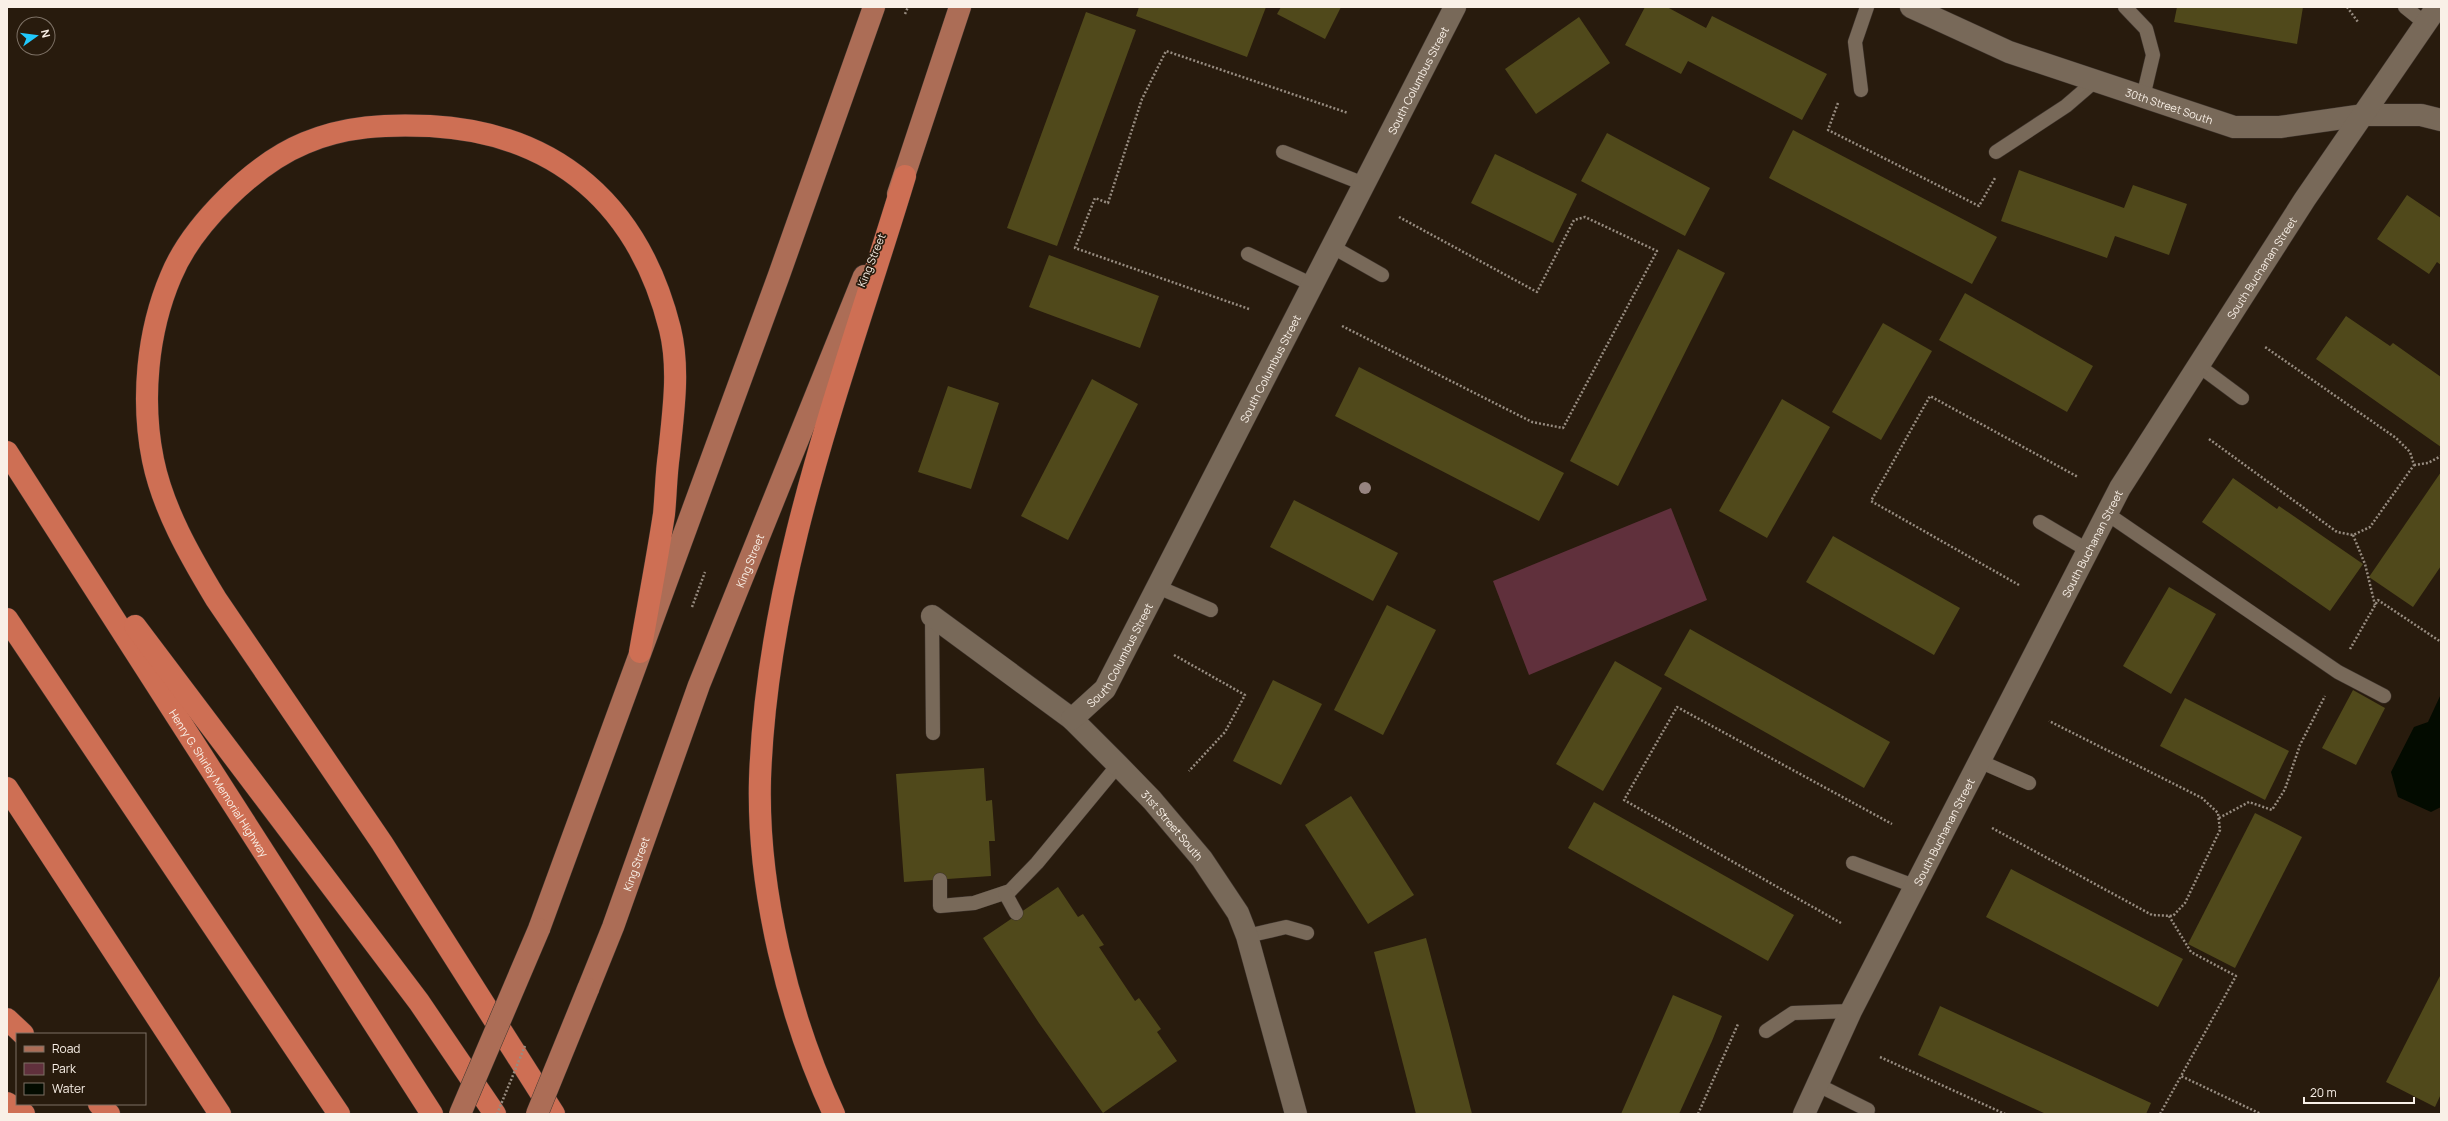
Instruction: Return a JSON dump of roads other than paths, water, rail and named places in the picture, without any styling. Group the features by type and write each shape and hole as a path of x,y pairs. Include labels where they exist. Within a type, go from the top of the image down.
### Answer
{"highway":[{"path":"554,1114 382,843 216,599 191,558 173,519 153,460 147,402 152,335 171,275 193,238 237,188 263,166 305,143 350,129 403,125 445,127 486,133 529,147 572,172 601,196 621,220 638,249 654,282 670,329 675,368 674,414 664,513 640,652"},
{"path":"834,1114 818,1080 798,1024 772,912 762,849 760,780 764,734 778,630 800,514 831,404 870,290 905,176"},
{"name":"Henry G. Shirley Memorial Highway","path":"7,452 35,493 432,1114"},
{"path":"35,493 419,1002 495,1114"},
{"path":"7,619 339,1114"},
{"path":"7,788 220,1114"},
{"path":"7,1019 22,1033"},
{"path":"7,1103 24,1114"},
{"path":"100,1105 109,1114"}],"main road":[{"path":"460,1114 539,929 874,7"},
{"name":"King Street","path":"537,1114 613,927 699,685 905,176 960,7"}],"street":[{"name":"South Columbus Street","path":"1072,719 1105,689 1311,284 1455,7"},
{"name":"30th Street South","path":"1911,7 2009,52 2095,82 2234,127 2280,127 2364,115 2421,115 2441,120"},
{"name":"South Buchanan Street","path":"1804,1114 1851,1011 1914,886 2089,551 2106,513 2120,488 2305,199 2364,115 2431,15"},
{"name":"31st Street South","path":"932,616 1072,719 1152,800 1202,859 1238,913 1247,936 1296,1114"}],"lane":[{"path":"1860,90 1855,42 1867,7"},
{"path":"2125,7 2146,29 2153,55 2143,97"},
{"path":"2405,7 2431,15"},
{"path":"1996,152 2066,106 2095,82"},
{"path":"1283,152 1364,184"},
{"path":"1331,246 1382,275"},
{"path":"1248,254 1311,284"},
{"path":"2199,366 2242,398"},
{"path":"2106,513 2338,672 2384,696"},
{"path":"2040,522 2089,551"},
{"path":"1158,586 1211,610"},
{"path":"932,616 933,733"},
{"path":"1979,761 2029,783"},
{"path":"940,880 940,906 974,903 1010,891 1037,863 1118,765"},
{"path":"1853,863 1914,886"},
{"path":"1005,893 1016,913"},
{"path":"1247,936 1286,927 1307,933"},
{"path":"1766,1032 1793,1013 1851,1011"},
{"path":"1818,1085 1868,1110"}],"water":[{"path":"2441,694 2441,807 2431,812 2398,797 2391,772 2414,727 2428,722"}]}
